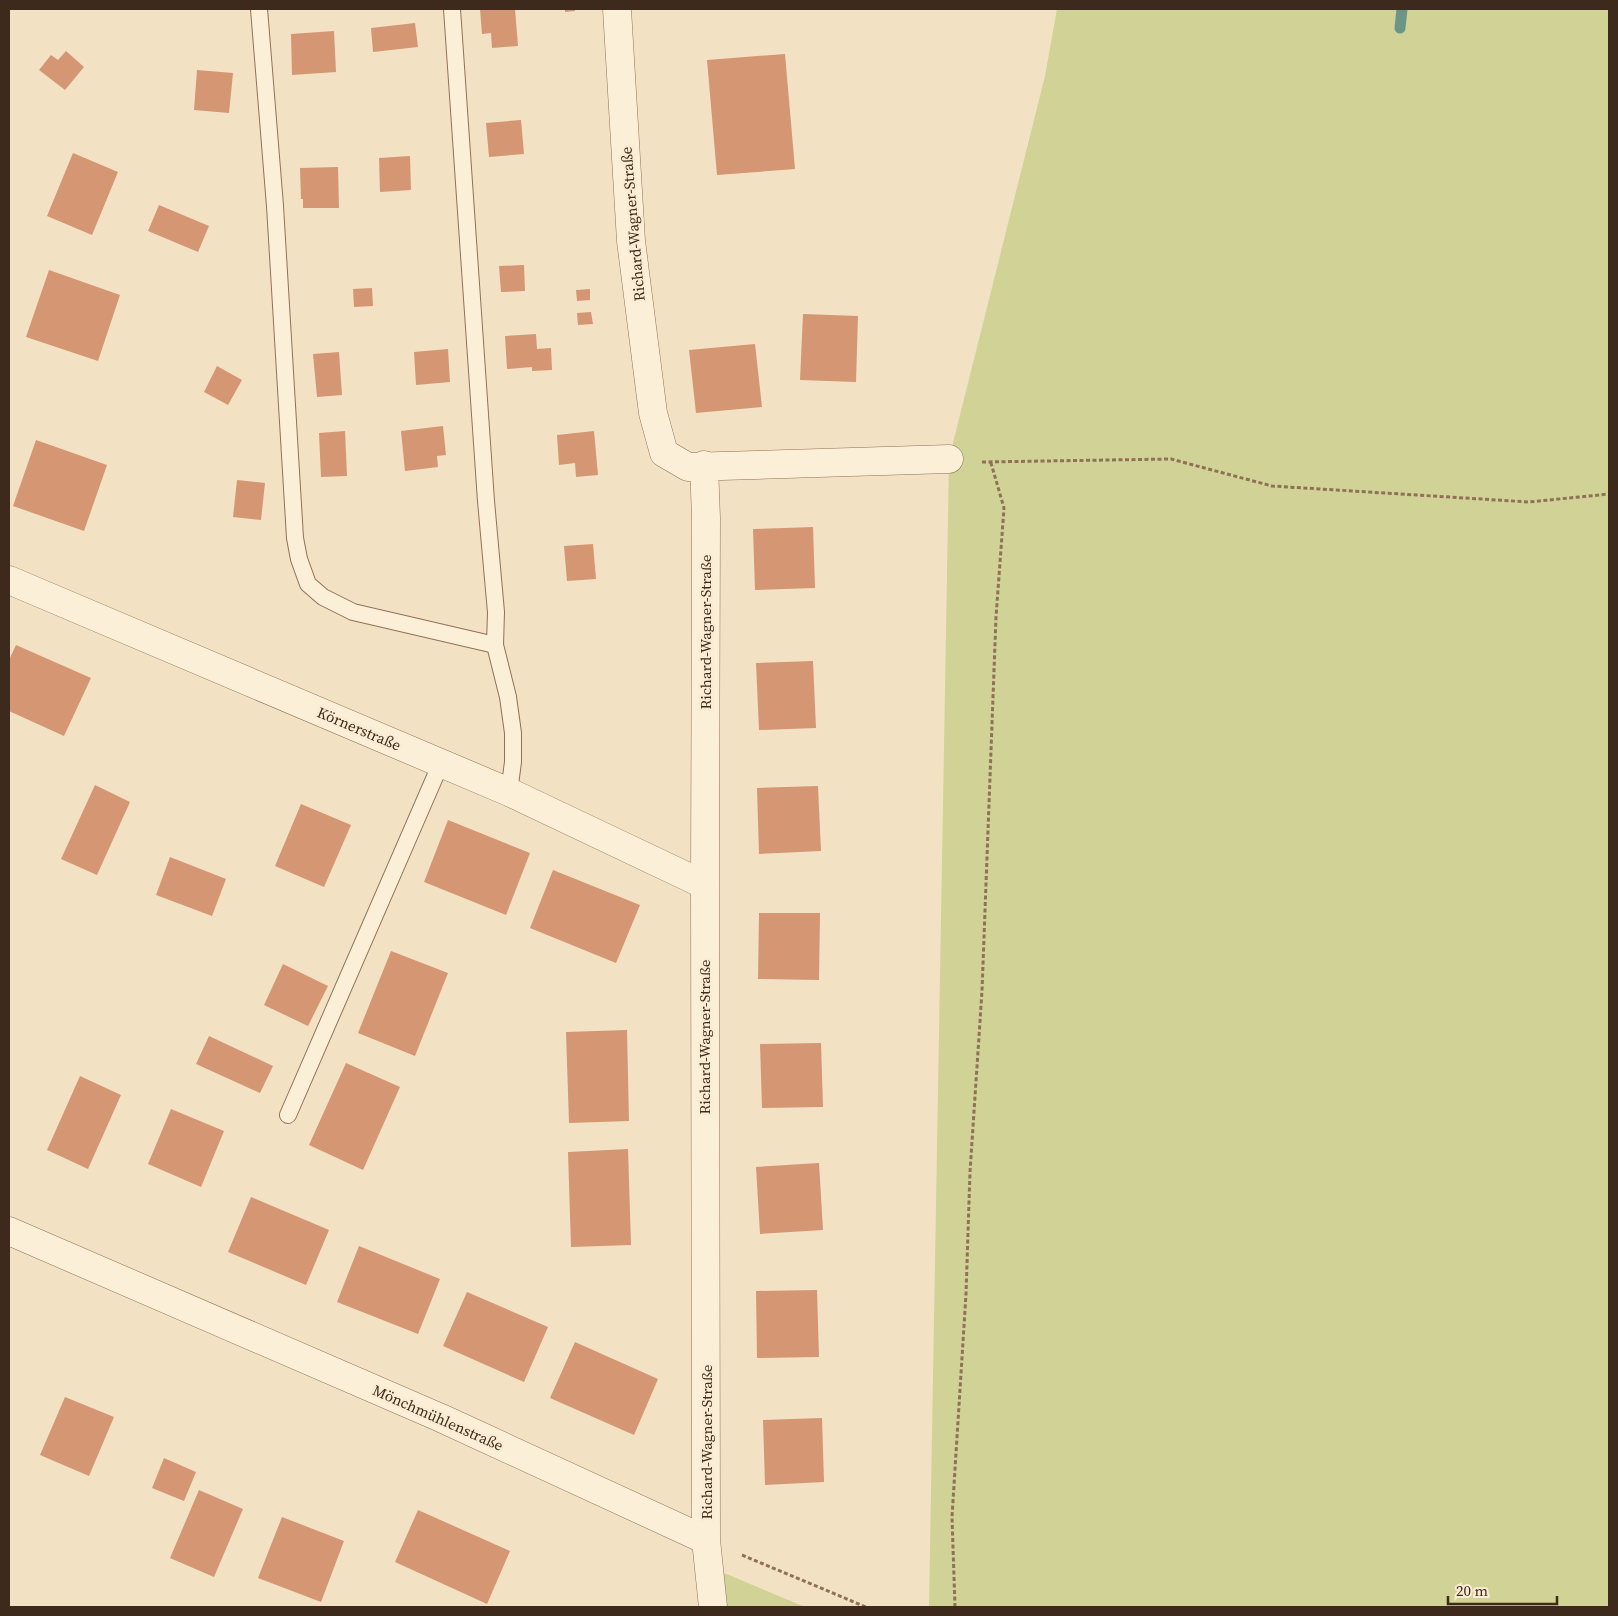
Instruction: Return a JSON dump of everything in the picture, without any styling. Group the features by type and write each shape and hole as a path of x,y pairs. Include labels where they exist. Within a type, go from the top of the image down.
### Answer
{"street":[{"name":"Richard-Wagner-Straße","path":"617,9 632,241 653,413 664,453 688,467 949,459"},
{"name":"Richard-Wagner-Straße","path":"704,466 706,518 706,1540 713,1607"},
{"name":"Körnerstraße","path":"9,580 510,792 705,885"},
{"name":"Mönchmühlenstraße","path":"9,1231 441,1418 706,1540"}],"lane":[{"path":"260,9 296,538 299,559 308,584 323,597 353,612 495,645"},
{"path":"452,9 486,501 496,612 495,645 508,697 513,733 510,792"},
{"path":"288,1115 440,763"}],"path":[{"path":"949,459 991,463 1171,459 1272,486 1529,502 1609,494"},
{"path":"955,1607 952,1517 966,1294 970,1172 982,991 996,617 1004,508 991,463"},
{"path":"706,1540 866,1607"}],"green space":[{"path":"1057,9 1609,9 1609,1607 929,1607 949,459 1045,76"},
{"path":"717,1570 805,1607 713,1607"}],"building":[{"path":"480,9 515,9 518,46 492,48 491,33 482,34"},
{"path":"565,9 575,9 575,11 565,12"},
{"path":"415,23 418,47 373,52 371,28"},
{"path":"334,31 336,72 292,75 291,34"},
{"path":"66,51 84,67 65,90 39,70 51,55 58,60"},
{"path":"785,54 795,169 717,175 707,60"},
{"path":"197,70 233,73 229,113 194,110"},
{"path":"521,120 524,154 489,157 486,123"},
{"path":"73,153 118,172 92,235 47,216"},
{"path":"410,156 411,190 380,192 379,158"},
{"path":"338,167 339,208 303,208 300,168"},
{"path":"159,205 209,226 198,252 148,231"},
{"path":"524,265 525,291 501,292 499,266"},
{"path":"49,270 120,295 98,361 26,337"},
{"path":"372,288 373,306 354,307 353,289"},
{"path":"590,289 590,300 577,301 576,290"},
{"path":"591,312 593,324 578,325 577,313"},
{"path":"803,314 858,316 856,382 800,380"},
{"path":"536,334 537,349 551,348 552,370 532,371 532,367 507,369 505,336"},
{"path":"755,344 762,407 696,413 689,350"},
{"path":"448,349 450,382 416,385 414,352"},
{"path":"339,352 342,395 317,397 313,354"},
{"path":"217,366 242,380 228,405 204,392"},
{"path":"443,426 446,455 437,456 438,467 405,471 401,431"},
{"path":"345,431 347,476 321,477 319,433"},
{"path":"594,431 598,475 576,477 575,463 559,465 557,435"},
{"path":"36,440 107,465 84,531 13,506"},
{"path":"237,480 265,483 261,520 233,517"},
{"path":"813,527 815,588 755,590 753,529"},
{"path":"593,544 596,579 567,581 564,546"},
{"path":"16,645 91,678 64,736 9,711 9,660"},
{"path":"813,661 816,728 759,730 756,663"},
{"path":"95,785 130,802 97,875 61,859"},
{"path":"818,786 821,851 759,854 757,788"},
{"path":"301,804 351,825 324,887 275,866"},
{"path":"448,820 530,853 506,915 424,882"},
{"path":"170,857 226,879 212,916 156,895"},
{"path":"553,870 640,905 616,963 530,928"},
{"path":"759,913 820,913 819,980 758,979"},
{"path":"391,951 448,973 415,1056 358,1033"},
{"path":"283,964 328,986 308,1026 264,1005"},
{"path":"627,1030 629,1121 569,1123 566,1032"},
{"path":"209,1036 273,1066 260,1093 196,1064"},
{"path":"821,1043 823,1107 762,1108 760,1044"},
{"path":"346,1063 400,1087 363,1170 309,1145"},
{"path":"80,1076 121,1095 88,1169 47,1150"},
{"path":"171,1109 224,1131 201,1187 148,1164"},
{"path":"628,1149 631,1245 571,1247 568,1152"},
{"path":"819,1163 823,1230 760,1234 756,1167"},
{"path":"251,1197 329,1230 306,1285 228,1252"},
{"path":"359,1246 440,1279 418,1334 337,1302"},
{"path":"817,1290 819,1357 757,1358 756,1291"},
{"path":"467,1292 548,1327 524,1382 443,1346"},
{"path":"575,1342 658,1379 634,1435 550,1398"},
{"path":"65,1397 114,1417 89,1476 40,1455"},
{"path":"822,1418 824,1482 765,1485 763,1420"},
{"path":"164,1458 196,1472 184,1501 152,1488"},
{"path":"199,1490 243,1509 214,1577 170,1558"},
{"path":"418,1510 510,1551 487,1604 395,1562"},
{"path":"282,1517 344,1541 321,1602 258,1578"}],"waterway":[{"path":"1400,28 1402,9"}]}
